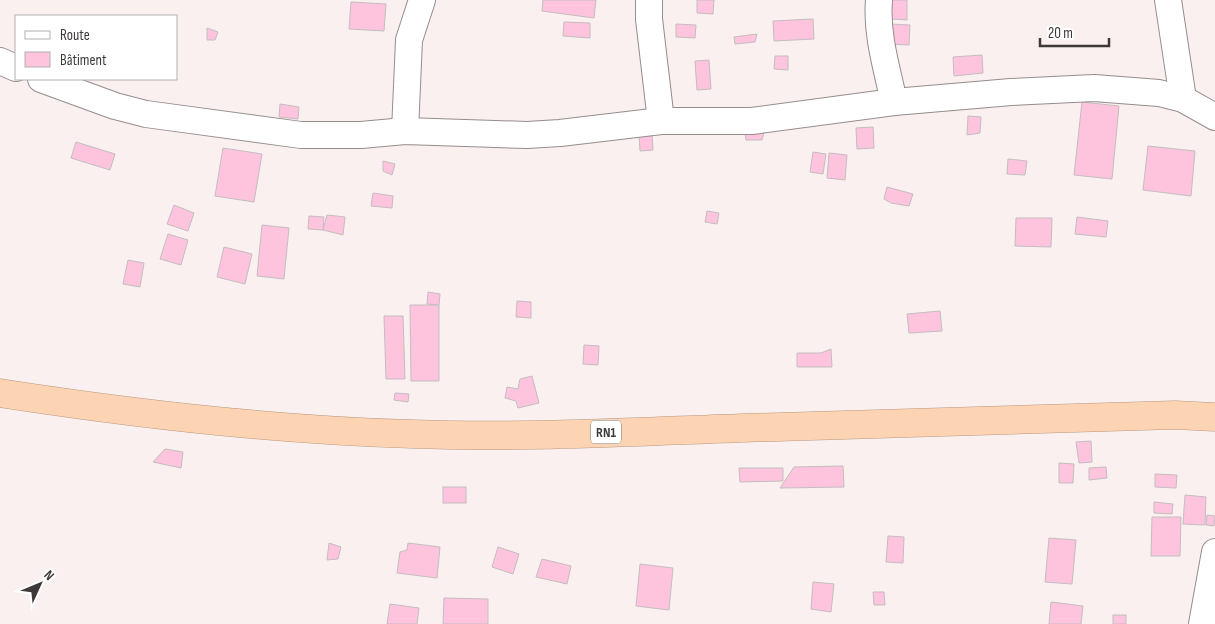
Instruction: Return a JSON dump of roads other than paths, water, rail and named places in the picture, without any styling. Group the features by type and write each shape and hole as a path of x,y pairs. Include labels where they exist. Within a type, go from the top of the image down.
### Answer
{"highway":[{"name":"RN1","path":"0,393 88,407 214,421 313,430 414,434 589,433 1175,415 1215,417"}],"street":[{"path":"406,131 409,40 422,0"},
{"path":"649,0 649,19 661,121"},
{"path":"878,0 884,56 894,102"},
{"path":"1168,0 1183,99"},
{"path":"0,61 15,68"},
{"path":"44,80 115,106 146,114 301,135 361,135 406,131 527,135 600,130 661,121 752,121 894,102 1011,92 1094,88 1159,93 1183,99 1215,117"},
{"path":"1202,624 1215,552"}]}
